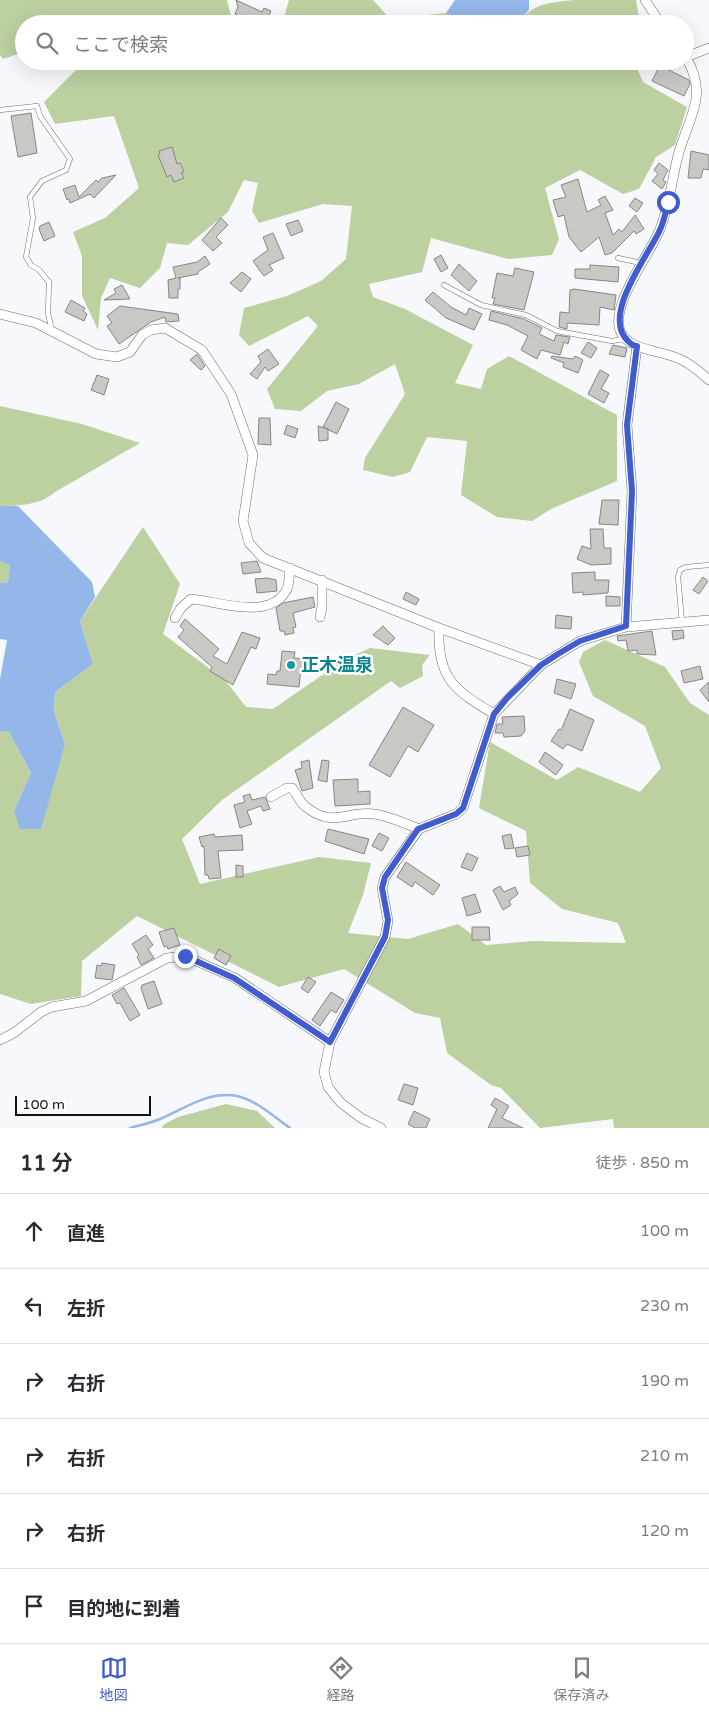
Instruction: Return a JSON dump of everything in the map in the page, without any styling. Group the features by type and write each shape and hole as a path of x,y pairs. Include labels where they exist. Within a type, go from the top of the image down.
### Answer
{"street":[{"path":"645,0 655,15"},
{"path":"694,53 709,48"},
{"path":"694,70 697,76 695,110 679,153 674,181 660,230 641,264 620,309 619,325 626,339 637,346 680,359 697,369 709,380"},
{"path":"0,314 36,322 96,354 117,357 130,352 142,336 151,330 165,328 202,350 231,394 253,455 243,521 249,543 263,558 439,628 541,665"},
{"path":"626,626 632,491 627,425 637,346"},
{"path":"175,618 181,608 191,599 248,608 264,607 278,600 287,590 290,568"},
{"path":"320,617 322,580"},
{"path":"381,1128 361,1118 341,1103 328,1087 324,1072 330,1042 385,937 388,920 382,888 385,877 418,829 456,814 463,808 494,714 541,665 580,641 626,626 709,620"},
{"path":"439,628 438,645 442,666 451,682 468,698 494,714"},
{"path":"271,797 287,788 292,788 303,805 311,811 335,819 373,814 401,821 418,829"},
{"path":"0,1040 14,1033 41,1012 52,1007 86,1001 168,958 185,956 234,978 330,1042"}],"lane":[{"path":"0,110 37,106 40,116 70,159 66,170 42,181 30,198 33,218 26,257 31,265 39,270 49,282 48,313 52,331"},
{"path":"618,258 641,264"},
{"path":"444,285 481,305 526,315 557,331 612,341 626,339"},
{"path":"682,622 678,577 680,570 686,567 709,565"}],"green space":[{"path":"0,0 227,0 231,15 15,15 15,55 3,59 0,55"},
{"path":"289,0 373,0 386,15 285,15"},
{"path":"574,0 636,0 639,15 525,15 542,5"},
{"path":"446,13 449,15 427,15"},
{"path":"76,70 638,70 643,82 687,107 675,145 656,157 639,189 623,194 580,170 545,188 559,239 552,255 508,259 431,238 422,272 369,284 373,297 405,309 473,345 455,383 481,389 487,369 509,356 617,415 617,481 551,509 532,521 497,517 461,495 467,441 427,437 410,472 393,477 363,470 365,458 405,394 395,364 359,384 327,391 301,411 275,409 267,389 318,326 308,316 249,346 239,335 244,308 287,296 321,281 346,259 352,206 323,204 259,223 252,211 258,183 244,180 228,212 188,245 167,243 160,268 140,288 110,278 101,298 98,330 82,296 82,256 73,232 105,218 139,188 114,116 55,124 44,102"},
{"path":"0,406 82,424 140,443 43,500 22,505 0,506"},
{"path":"143,527 180,584 163,634 225,680 246,707 273,709 344,660 370,648 430,655 422,665 423,676 400,688 391,681 222,800 182,839 200,884 319,857 371,863 363,895 348,933 408,939 458,924 486,945 533,941 626,943 618,923 562,909 530,883 526,831 479,808 490,742 557,780 578,767 640,792 661,768 645,726 593,696 579,662 583,652 605,640 665,667 690,703 709,715 709,1128 614,1128 613,1119 540,1128 501,1088 491,1085 447,1053 440,1018 415,1013 344,969 279,987 137,916 82,961 81,996 31,1004 0,994 0,731 9,732 31,773 14,811 65,744 54,712 55,692 93,664 80,621"},
{"path":"0,561 10,565 8,582 0,583"},
{"path":"226,1104 257,1111 275,1128 162,1128 163,1125 178,1117"}],"water":[{"path":"455,0 529,0 529,10 524,15 449,15 446,13"},
{"path":"0,506 18,506 92,582 95,597 80,621 93,664 55,692 54,712 65,744 41,829 20,829 14,811 31,773 9,732 0,731 0,679 7,640 0,639 0,583 8,582 10,565 0,561"}],"building":[{"path":"236,0 262,12 264,8 271,11 269,15 237,15 235,14 238,7"},
{"path":"658,70 669,70 689,80 690,84 684,96 652,81"},
{"path":"31,113 37,153 18,157 11,116"},
{"path":"172,147 177,164 180,163 184,172 181,173 184,178 174,182 171,175 167,177 158,155 160,154 159,151"},
{"path":"691,151 709,155 709,170 703,169 701,178 688,178"},
{"path":"659,163 668,170 663,180 666,182 662,189 652,181 658,174 654,170"},
{"path":"116,175 94,198 90,194 70,203 69,199 67,200 63,189 75,185 79,197 96,180 98,182 102,178"},
{"path":"578,179 587,212 601,205 598,200 605,196 613,210 605,213 613,235 619,229 622,232 635,215 644,229 636,234 634,231 612,253 605,255 599,237 581,252 569,237 564,215 558,217 553,200 566,197 561,185"},
{"path":"635,198 643,203 637,212 629,206"},
{"path":"221,218 228,225 216,237 222,243 213,251 202,240"},
{"path":"298,220 303,231 291,236 286,224"},
{"path":"49,222 55,236 44,241 39,229 40,226"},
{"path":"273,233 284,258 269,265 273,270 264,276 253,261 268,250 263,237"},
{"path":"441,255 448,268 441,272 434,259"},
{"path":"205,256 210,264 198,272 198,274 178,278 180,278 180,289 178,289 178,298 169,298 168,280 176,278 173,267 197,262"},
{"path":"459,264 477,281 469,291 451,275"},
{"path":"590,265 619,267 618,282 575,278 575,269 590,269"},
{"path":"515,268 534,272 524,310 493,304 495,298 492,298 497,273 513,276"},
{"path":"242,272 251,279 241,292 230,283"},
{"path":"122,285 130,299 104,300 116,293 114,289"},
{"path":"570,290 616,295 614,310 600,307 599,325 567,323 567,329 559,327 560,312 569,313"},
{"path":"433,292 451,307 466,315 469,308 482,314 474,330 446,318 425,300"},
{"path":"71,300 85,308 83,311 87,314 84,321 65,312"},
{"path":"120,306 178,314 179,321 166,322 165,317 151,322 119,344 107,326 112,323 107,316"},
{"path":"491,311 524,319 542,328 539,334 554,341 556,335 570,337 568,344 564,342 560,355 541,350 537,359 521,350 528,336 507,325 489,320"},
{"path":"588,342 597,348 591,358 581,353"},
{"path":"613,345 627,348 625,357 609,354"},
{"path":"268,349 279,364 268,371 265,367 257,379 250,374 261,362 258,356"},
{"path":"197,354 205,366 201,370 190,360"},
{"path":"552,356 573,359 575,356 583,360 578,373 563,367 564,363 551,358"},
{"path":"600,370 609,375 601,389 609,393 604,403 588,394"},
{"path":"97,375 109,379 104,395 91,390"},
{"path":"336,402 349,409 337,434 323,427"},
{"path":"259,418 270,418 271,445 258,444"},
{"path":"287,425 298,429 295,438 284,434"},
{"path":"318,426 328,429 328,440 319,441"},
{"path":"602,500 619,500 618,525 599,524"},
{"path":"590,529 603,529 604,548 611,548 611,564 591,565 577,559 582,546 591,549"},
{"path":"257,561 261,572 243,574 241,563"},
{"path":"595,572 595,580 609,580 608,593 583,595 583,592 573,593 572,573"},
{"path":"703,577 708,581 699,594 693,590"},
{"path":"267,578 276,580 277,591 257,593 255,579"},
{"path":"406,592 419,599 416,605 403,599"},
{"path":"606,596 620,597 620,606 606,606"},
{"path":"313,597 315,607 293,613 296,627 293,628 294,633 285,635 284,631 280,631 276,608 283,603"},
{"path":"556,615 572,617 571,629 555,628"},
{"path":"185,619 219,649 213,656 227,664 242,632 260,638 256,649 251,647 233,685 210,671 212,667 178,637 184,630 180,626"},
{"path":"383,626 395,638 388,645 373,635"},
{"path":"683,630 684,638 673,640 672,631"},
{"path":"652,631 656,655 637,654 637,650 628,651 626,640 618,641 617,636"},
{"name":"正木温泉","path":"282,651 295,652 294,658 302,659 299,687 267,684 268,674 276,675 277,671 280,671"},
{"path":"700,666 703,679 684,683 681,671"},
{"path":"557,679 576,684 571,699 554,693"},
{"path":"709,682 709,702 700,690"},
{"path":"403,707 434,725 418,752 408,746 390,777 369,765"},
{"path":"570,709 594,720 582,751 567,744 563,749 551,741 559,729 561,730"},
{"path":"524,716 525,731 521,736 504,737 503,733 495,733 497,724 503,724 502,717"},
{"path":"545,752 563,765 556,775 539,762"},
{"path":"309,760 313,788 302,791 295,770 302,768 301,762"},
{"path":"322,760 329,761 327,782 318,780"},
{"path":"358,779 358,792 370,791 370,804 335,806 333,780"},
{"path":"250,794 252,800 265,797 270,809 263,811 261,806 247,811 252,824 240,828 234,805 245,802 243,796"},
{"path":"328,829 369,839 364,854 325,841"},
{"path":"379,833 389,838 382,851 372,846"},
{"path":"214,834 215,837 242,835 243,850 218,851 221,878 209,879 208,875 205,875 204,846 202,847 199,837"},
{"path":"511,834 514,848 505,849 502,836"},
{"path":"528,846 530,855 517,857 515,848"},
{"path":"467,853 478,858 472,871 461,867"},
{"path":"406,862 440,885 433,895 415,882 412,887 397,877"},
{"path":"236,865 243,866 243,877 236,877"},
{"path":"500,886 504,892 515,887 518,894 509,901 511,905 503,910 493,890"},
{"path":"475,894 481,912 467,916 462,898"},
{"path":"472,927 489,927 490,940 472,940"},
{"path":"174,928 180,945 168,949 167,946 164,947 159,932"},
{"path":"146,935 153,945 148,949 154,958 141,965 137,957 139,955 132,944"},
{"path":"219,949 231,956 226,965 214,958"},
{"path":"102,963 115,965 112,980 95,978 97,965 101,966"},
{"path":"308,977 316,982 308,993 301,988"},
{"path":"154,981 162,1004 148,1009 141,988 142,985"},
{"path":"124,988 140,1015 130,1021 120,1003 117,1004 112,995"},
{"path":"331,992 344,1000 336,1013 331,1010 320,1026 312,1020"},
{"path":"404,1084 418,1088 413,1105 398,1100"},
{"path":"495,1098 509,1106 502,1118 523,1128 488,1128 497,1109 491,1105"},
{"path":"414,1111 430,1119 426,1128 415,1128 408,1124"}],"waterway":[{"path":"130,1128 157,1120 207,1098 227,1095 251,1101 290,1128"}],"place":[{"name":"正木温泉","path":"291,665"}],"route":[{"path":"185,956 234,978 279,1006 330,1042 385,937 388,920 382,888 385,877 418,829 456,814 463,808 468,799 494,714 508,697 541,665 580,641 626,626 632,491 627,425 637,346 634,346 622,335 619,325 620,309 625,295 660,230 668,202"}]}
